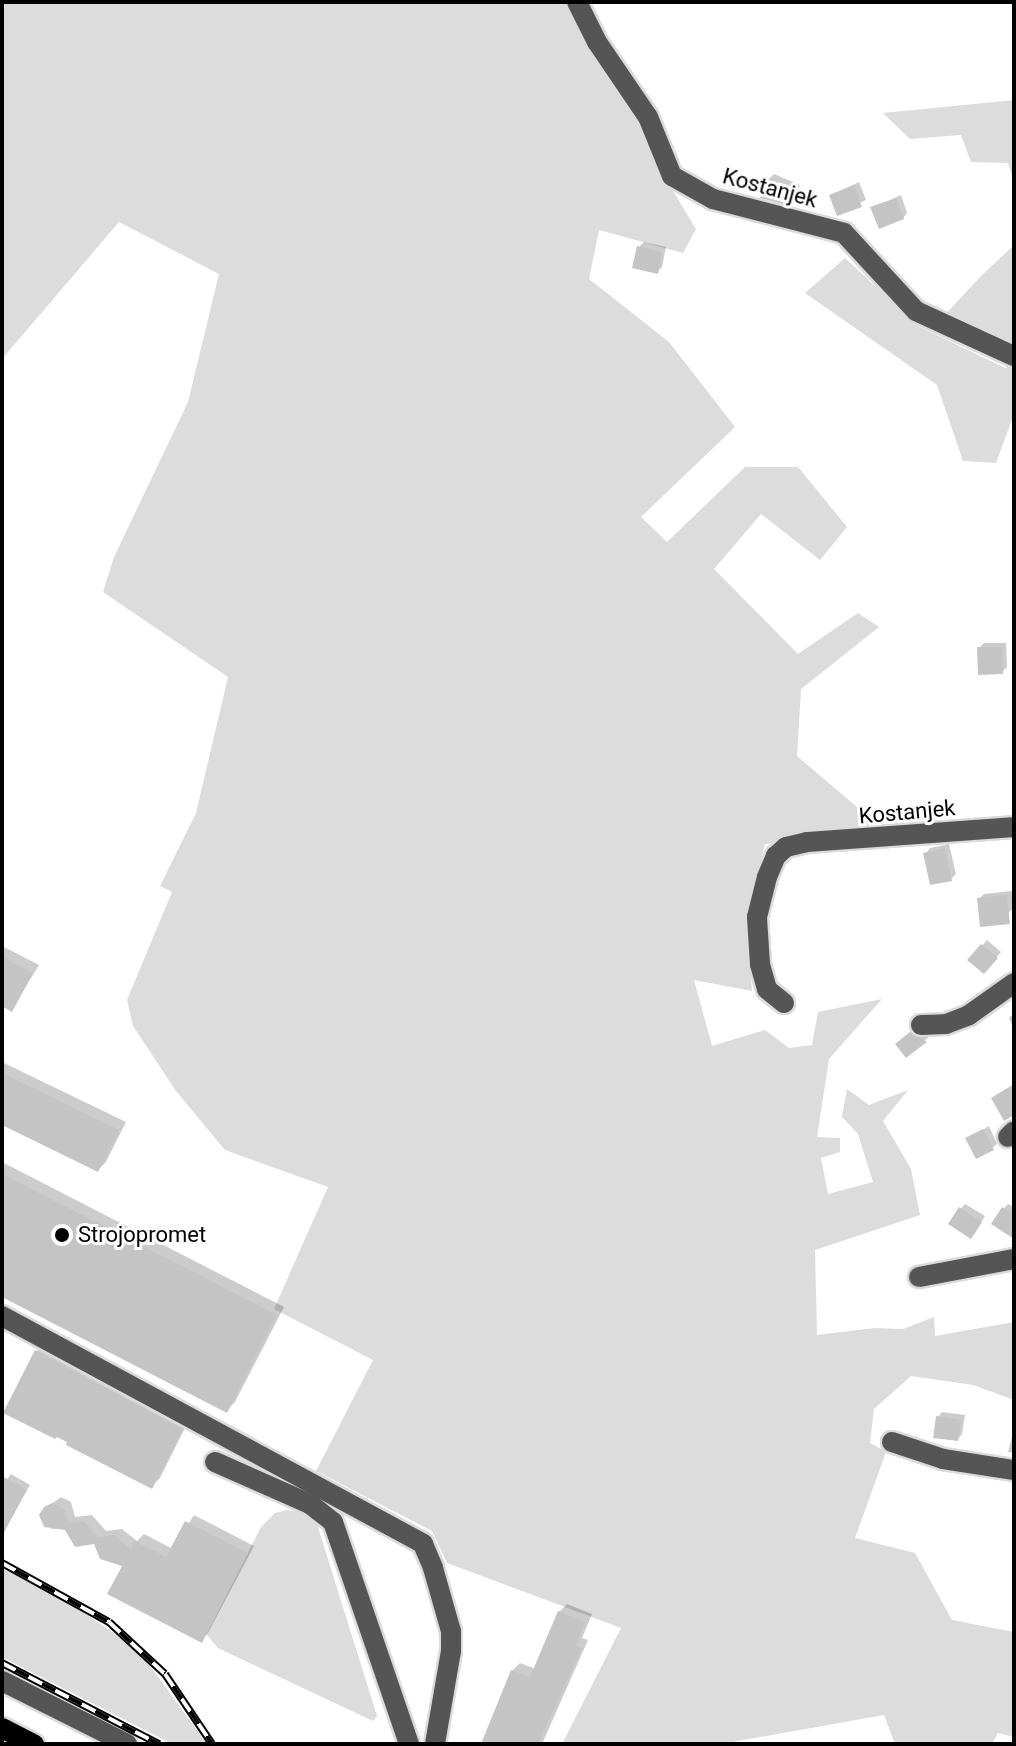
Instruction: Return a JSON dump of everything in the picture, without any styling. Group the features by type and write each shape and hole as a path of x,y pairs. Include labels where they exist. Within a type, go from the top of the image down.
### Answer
{"main road":[{"path":"2,1728 34,1744"}],"street":[{"name":"Kostanjek","path":"577,2 597,42 648,117 672,176 713,199 844,233 916,311 1014,356"},
{"name":"Kostanjek","path":"784,1003 767,989 760,964 757,917 767,877 776,856 786,847 807,842 837,843 1014,827"},
{"path":"921,1025 946,1024 969,1015 1014,983"},
{"path":"919,1277 1014,1259"},
{"path":"2,1316 397,1527 423,1544 451,1631 451,1651 435,1744"},
{"path":"892,1442 943,1459 1014,1470"},
{"path":"215,1462 310,1504 333,1522 409,1744"},
{"path":"2,1681 127,1744"}],"shaded area":[{"path":"2,2 568,2 637,114 673,191 696,229 683,253 599,230 589,279 669,342 735,427 641,517 667,542 745,467 798,467 847,527 820,560 761,514 714,569 798,654 858,613 879,627 801,689 797,756 884,830 765,844 746,922 752,991 694,980 712,1046 765,1030 789,1048 812,1045 818,1012 882,999 829,1059 817,1137 840,1138 840,1152 821,1158 828,1194 873,1182 858,1134 842,1117 847,1089 869,1105 908,1090 883,1121 911,1169 920,1215 815,1250 817,1335 874,1328 903,1329 934,1317 935,1336 1014,1322 1014,1400 973,1385 911,1376 874,1409 870,1443 886,1452 855,1538 915,1553 952,1620 1014,1632 1014,1737 998,1733 992,1744 895,1744 884,1715 721,1744 562,1744 621,1628 447,1563 432,1531 316,1471 373,1360 274,1309 328,1187 225,1150 176,1091 133,1026 127,1000 172,892 160,886 196,813 228,677 103,592 114,557 188,402 219,274 119,222 2,359"},
{"path":"1014,100 1014,181 1008,163 971,162 961,135 910,139 883,113"},
{"path":"1014,245 1014,346 941,319 981,276"},
{"path":"845,258 918,326 1005,368 1014,365 1014,414 996,463 963,461 937,385 805,293"},
{"path":"287,1510 304,1513 317,1524 377,1716 373,1721 218,1648 206,1634 261,1527 275,1513"},
{"path":"2,1568 72,1605 117,1635 148,1663 207,1744 172,1744 2,1657"}],"building":[{"path":"767,178 797,190 791,206 760,198"},
{"path":"854,185 862,207 837,216 829,195"},
{"path":"896,198 904,219 879,229 870,207"},
{"path":"637,246 662,252 658,274 632,268"},
{"path":"977,647 1002,647 1003,674 978,675"},
{"path":"945,848 952,881 930,885 923,853"},
{"path":"1007,895 1010,924 980,927 977,898"},
{"path":"981,944 998,958 984,974 967,960"},
{"path":"2,957 33,973 12,1012 2,1006"},
{"path":"910,1032 927,1042 906,1058 895,1044"},
{"path":"2,1073 119,1130 98,1172 2,1125"},
{"path":"1014,1084 1014,1115 1004,1121 991,1098"},
{"path":"983,1129 994,1150 976,1159 965,1138"},
{"name":"Strojopromet","path":"2,1174 277,1315 227,1413 2,1297"},
{"path":"959,1207 982,1222 971,1239 948,1224"},
{"path":"1002,1207 1014,1215 1014,1239 991,1224"},
{"path":"35,1350 183,1429 152,1489 66,1445 67,1442 3,1413"},
{"path":"936,1416 961,1420 958,1441 933,1438"},
{"path":"2,1476 27,1490 2,1536"},
{"path":"52,1503 64,1509 68,1523 84,1521 98,1538 114,1535 131,1549 135,1541 166,1557 185,1521 248,1553 202,1643 107,1594 122,1566 100,1559 94,1544 75,1547 65,1530 44,1527 39,1515 44,1507"},
{"path":"558,1611 585,1622 576,1646 582,1648 538,1744 481,1744 511,1670 530,1677"}],"railway":[{"path":"2,1563 109,1622 165,1674 212,1744"},
{"path":"2,1663 159,1744"}],"place":[{"name":"Strojopromet","path":"62,1235"}]}
